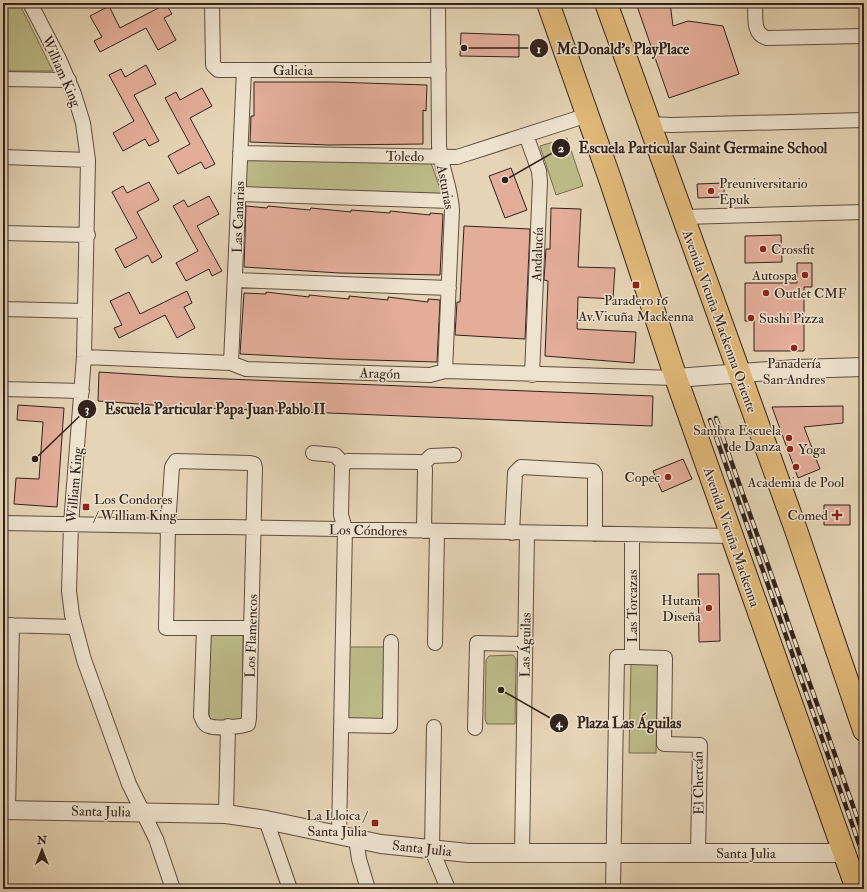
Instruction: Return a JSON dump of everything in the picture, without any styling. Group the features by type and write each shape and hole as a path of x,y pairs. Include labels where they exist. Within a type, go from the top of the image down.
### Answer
{"main road":[{"name":"Avenida Vicuña Mackenna","path":"548,3 588,115 676,378 857,889"},
{"name":"Avenida Vicuña Mackenna Oriente","path":"606,3 739,373 864,730"}],"street":[{"name":"William King","path":"30,3 69,80 83,123 88,160 88,236 84,357 71,524 69,591 74,627 127,779 156,839 173,889"},
{"name":"Galicia","path":"212,3 213,65 218,70 439,70"},
{"name":"Asturias","path":"438,3 440,157 452,200 445,371"},
{"path":"755,3 757,29 760,35 767,38 864,36"},
{"name":"Las Canarias","path":"231,363 244,70"},
{"path":"3,79 69,80"},
{"name":"Toledo","path":"240,153 440,157 465,155 588,115"},
{"path":"649,124 864,120"},
{"name":"Andalucía","path":"526,135 539,171 540,182 532,375"},
{"path":"3,158 88,160"},
{"path":"238,194 452,200"},
{"path":"682,217 864,212"},
{"path":"3,233 88,236"},
{"path":"235,280 449,288"},
{"path":"3,308 86,311"},
{"name":"Aragón","path":"84,357 231,363 246,369 430,375 445,371 532,375 676,378"},
{"path":"676,378 739,373 864,367"},
{"path":"3,389 82,390"},
{"path":"313,453 334,455 344,464"},
{"path":"424,464 431,456 454,455"},
{"name":"Los Flamencos","path":"168,526 172,467 176,461 254,464 255,528 248,724 242,726 208,726 201,716 204,628"},
{"path":"368,889 359,859 348,837 341,725 345,529 341,515 342,468 348,461 419,462 424,464"},
{"path":"424,464 431,531 435,643"},
{"path":"512,533 515,473 521,467 593,471 595,474 595,534"},
{"name":"Los Cóndores","path":"3,523 732,536"},
{"path":"168,526 166,628 251,628"},
{"name":"Las Águilas","path":"522,854 527,533"},
{"name":"Las Torcazas","path":"613,854 617,657 632,657 632,535"},
{"path":"6,810 7,625 74,627"},
{"path":"341,725 390,726 391,642"},
{"path":"475,728 477,644 526,644"},
{"name":"El Chercán","path":"632,657 665,658 664,744 700,745 698,853"},
{"path":"226,814 228,726"},
{"path":"434,727 432,850 448,889"},
{"name":"Santa Julia","path":"6,810 226,814 266,820 405,847 432,850 522,854 844,853"},
{"path":"266,820 290,889"},
{"path":"613,854 613,889"}],"shaded area":[{"path":"3,3 19,3 53,71 3,71"},
{"path":"567,138 583,186 556,195 540,146"},
{"path":"245,159 431,163 442,194 243,190"},
{"path":"210,630 243,630 242,722 209,722"},
{"path":"349,647 387,647 385,723 347,723"},
{"path":"513,655 516,659 515,724 487,724 485,719 486,660 489,656"},
{"path":"631,663 658,664 656,753 629,753"}],"building":[{"path":"636,3 670,3 673,26 688,21 723,26 739,74 669,98"},
{"path":"166,4 172,14 164,18 176,40 158,50 146,28 100,52 94,41 102,37 90,16 109,6 120,28"},
{"path":"461,33 519,35 519,57 460,56"},
{"path":"146,65 156,84 134,95 159,141 149,146 145,139 123,151 113,133 134,121 109,75 121,69 125,77"},
{"path":"254,82 333,82 427,85 426,111 423,110 423,144 329,145 250,142 251,116 254,116"},
{"path":"202,88 212,106 190,118 215,164 205,169 201,162 178,174 168,156 190,144 165,98 176,92 180,100"},
{"path":"511,168 527,210 505,218 489,176"},
{"path":"149,182 159,200 137,212 162,257 152,263 148,255 125,268 115,249 137,238 112,192 123,186 127,193"},
{"name":"Preuniversitario Epuk","path":"724,183 724,197 698,198 697,184"},
{"path":"209,196 219,214 197,226 222,271 212,276 209,269 186,281 176,263 198,251 173,206 184,200 188,207"},
{"path":"246,206 267,208 268,206 310,210 311,208 351,212 351,210 390,213 390,211 430,215 430,213 443,214 440,275 339,273 244,267"},
{"path":"551,208 581,209 578,267 615,268 613,299 578,297 577,329 636,332 634,363 545,356 548,281 544,280 546,249 550,249"},
{"path":"464,226 530,229 525,339 455,335 457,302 460,302"},
{"name":"Crossfit","path":"781,235 782,262 745,263 745,236"},
{"path":"797,263 812,263 812,287 804,287 804,351 754,351 754,321 745,321 745,283 797,283"},
{"path":"187,291 192,303 184,307 195,328 177,338 165,315 119,338 114,328 122,325 110,301 129,292 140,314"},
{"path":"266,292 309,297 309,295 349,299 349,296 388,300 388,297 428,302 428,299 440,300 437,362 240,354 244,293 266,294"},
{"path":"99,372 177,377 653,396 652,426 179,407 98,401"},
{"path":"18,405 64,408 57,507 14,504 16,478 39,479 43,422 17,420"},
{"path":"843,406 843,423 804,427 820,469 798,478 772,407"},
{"path":"683,459 692,479 662,492 653,471"},
{"name":"Comed","path":"824,505 850,505 850,525 824,525"},
{"name":"Hutam Diseña","path":"698,574 719,574 720,641 699,642"}],"railway":[{"path":"716,418 864,837"},
{"path":"710,420 864,858"}],"place":[{"name":"McDonald's PlayPlace","path":"464,48"},
{"name":"Escuela Particular Saint Germaine School","path":"505,180"},
{"name":"Preuniversitario Epuk","path":"711,191"},
{"name":"Crossfit","path":"763,249"},
{"name":"Autospa","path":"805,275"},
{"name":"Paradero 16 Av.Vicuña Mackenna","path":"636,285"},
{"name":"Outlet CMF","path":"766,293"},
{"name":"Sushi Pizza","path":"751,318"},
{"name":"Panadería San Andres","path":"794,348"},
{"name":"Sambra Escuela de Danza","path":"789,438"},
{"name":"Yoga","path":"790,449"},
{"name":"Escuela Particular Papa Juan Pablo II","path":"35,459"},
{"name":"Academia de Pool","path":"796,467"},
{"name":"Copec","path":"668,477"},
{"name":"Los Condores / William King","path":"86,507"},
{"name":"Comed","path":"837,515"},
{"name":"Hutam Diseña","path":"709,608"},
{"name":"Plaza Las Águilas","path":"501,690"},
{"name":"La Lloica / Santa Julia","path":"375,823"}]}
